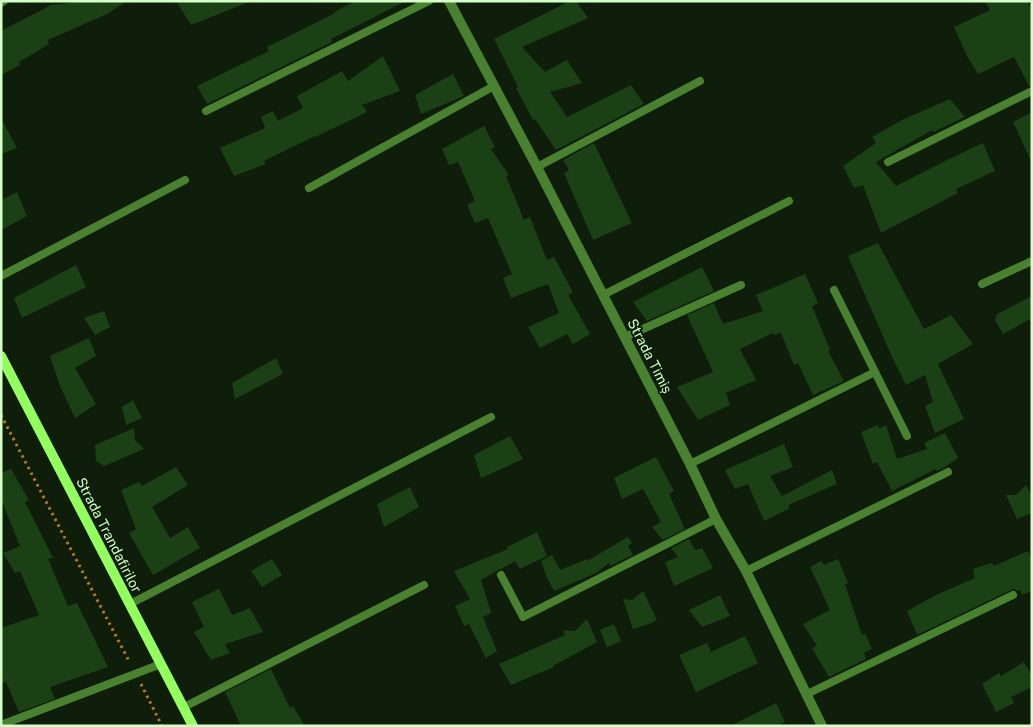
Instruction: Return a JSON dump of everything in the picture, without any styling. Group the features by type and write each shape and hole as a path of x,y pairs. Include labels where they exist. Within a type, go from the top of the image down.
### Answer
{"main road":[{"name":"Strada Trandafirilor","path":"1,356 194,726"}],"street":[{"name":"Strada Timiș","path":"448,1 604,295 716,518 746,571 822,726"}],"lane":[{"path":"206,111 428,1"},
{"path":"537,167 700,81"},
{"path":"309,188 494,86"},
{"path":"888,162 1032,91"},
{"path":"1,276 185,180"},
{"path":"604,295 789,201"},
{"path":"982,284 1032,260"},
{"path":"625,337 741,284"},
{"path":"834,290 907,436"},
{"path":"690,464 875,372"},
{"path":"130,604 491,417"},
{"path":"746,571 948,472"},
{"path":"501,575 523,617 716,518"},
{"path":"184,707 424,585"},
{"path":"807,694 1013,595"},
{"path":"1,725 162,664"}],"path":[{"path":"1,415 162,726"}],"building":[{"path":"74,1 127,1 107,14 48,40 49,44 19,62 20,65 1,75 1,31 51,5"},
{"path":"176,1 248,1 249,2 191,25"},
{"path":"355,1 406,1 331,39 332,42 207,104 197,86 269,51 267,47"},
{"path":"570,1 576,1 588,18 522,47 545,72 567,60 582,83 550,92 567,117 631,85 644,104 556,150 535,119 533,120 494,39"},
{"path":"985,1 1027,1 1032,10 1032,85 1029,86 1014,57 978,74 967,56 954,27 990,10"},
{"path":"383,56 400,91 362,105 367,112 264,161 266,164 234,176 220,148 265,128 261,117 273,111 278,121 303,108 297,96 342,71 348,81"},
{"path":"453,74 464,96 421,114 415,95"},
{"path":"950,99 965,117 933,132 932,130 876,162 896,186 983,143 995,171 956,189 958,193 881,233 863,185 854,188 843,166 876,143 872,137 904,119"},
{"path":"1032,112 1032,163 1013,122"},
{"path":"1,118 17,148 1,154"},
{"path":"484,126 495,147 491,149 509,175 506,176 524,220 530,217 547,260 554,257 573,292 568,295 590,334 573,344 567,334 540,348 528,327 559,313 548,284 511,298 503,278 512,274 488,218 475,223 467,205 475,201 458,162 449,165 442,149"},
{"path":"594,143 632,223 593,240 564,173 569,170 563,160"},
{"path":"17,192 27,216 1,230 1,200"},
{"path":"878,243 924,329 951,315 973,344 938,364 964,419 935,433 925,406 933,402 925,375 906,385 848,256"},
{"path":"76,265 86,287 22,318 14,298"},
{"path":"702,267 714,291 647,321 633,302"},
{"path":"805,274 818,303 812,306 830,350 828,351 844,381 813,395 798,363 794,365 781,333 774,335 773,333 740,349 756,380 726,393 730,405 698,420 677,387 713,372 687,315 714,303 723,324 763,311 756,295"},
{"path":"1032,296 1032,318 1003,334 995,320 997,314"},
{"path":"104,311 110,327 95,335 84,318"},
{"path":"89,338 96,356 75,368 96,404 75,418 60,386 50,356"},
{"path":"276,358 283,374 235,399 232,383"},
{"path":"133,400 142,418 126,425 122,407"},
{"path":"878,425 879,429 886,425 897,459 927,449 924,443 945,433 958,458 937,471 936,469 892,491 877,462 873,464 861,432"},
{"path":"134,428 135,440 144,449 104,466 96,461 95,445"},
{"path":"510,436 523,459 481,478 474,455"},
{"path":"784,444 793,467 770,476 782,496 832,470 837,484 788,505 790,508 764,521 748,484 735,489 725,470"},
{"path":"656,457 674,491 669,494 685,529 663,540 652,527 661,522 643,489 622,499 614,478"},
{"path":"176,467 188,485 152,507 170,538 188,527 200,548 153,575 129,533 136,529 121,490 139,482 142,486"},
{"path":"11,469 29,500 25,502 53,558 48,559 68,606 77,603 108,667 50,687 55,699 19,712 6,682 1,683 1,628 39,615 20,571 15,573 3,553 20,546 1,499 1,473"},
{"path":"1026,485 1032,496 1032,513 1017,519 1006,495 1016,495"},
{"path":"410,487 419,507 384,527 377,504"},
{"path":"537,532 547,556 520,569 515,561 481,580 491,613 483,617 497,651 486,658 469,624 464,626 455,606 470,599 454,571 508,549 507,547"},
{"path":"628,537 632,543 628,546 633,555 610,566 609,563 596,573 554,591 541,561 552,555 560,570 587,559 587,561"},
{"path":"689,539 695,550 702,548 713,568 674,586 665,562 678,557 671,548"},
{"path":"1028,551 1032,560 1032,591 1022,595 1020,590 1011,590 917,635 907,611 936,595 975,578 973,569 992,563 994,566"},
{"path":"272,559 282,575 262,587 251,571"},
{"path":"838,559 848,583 845,584 862,635 865,634 872,649 864,653 866,659 829,677 812,648 817,646 803,624 830,610 810,567 821,561 824,565"},
{"path":"219,589 232,615 250,608 263,632 225,644 230,653 211,660 194,632 204,627 192,602"},
{"path":"643,591 657,620 633,629 623,599 632,600"},
{"path":"720,595 730,616 702,627 689,610"},
{"path":"587,619 597,642 554,667 511,685 499,664 565,635 563,630 575,631"},
{"path":"614,624 621,641 607,647 600,630"},
{"path":"745,636 758,663 696,692 679,655 707,643 711,652"},
{"path":"1024,662 1032,676 1032,687 1011,697 1014,703 996,712 982,684 999,673 1001,676"},
{"path":"271,669 290,708 293,706 305,726 241,726 225,692"},
{"path":"776,703 785,722 776,726 730,726"}]}
